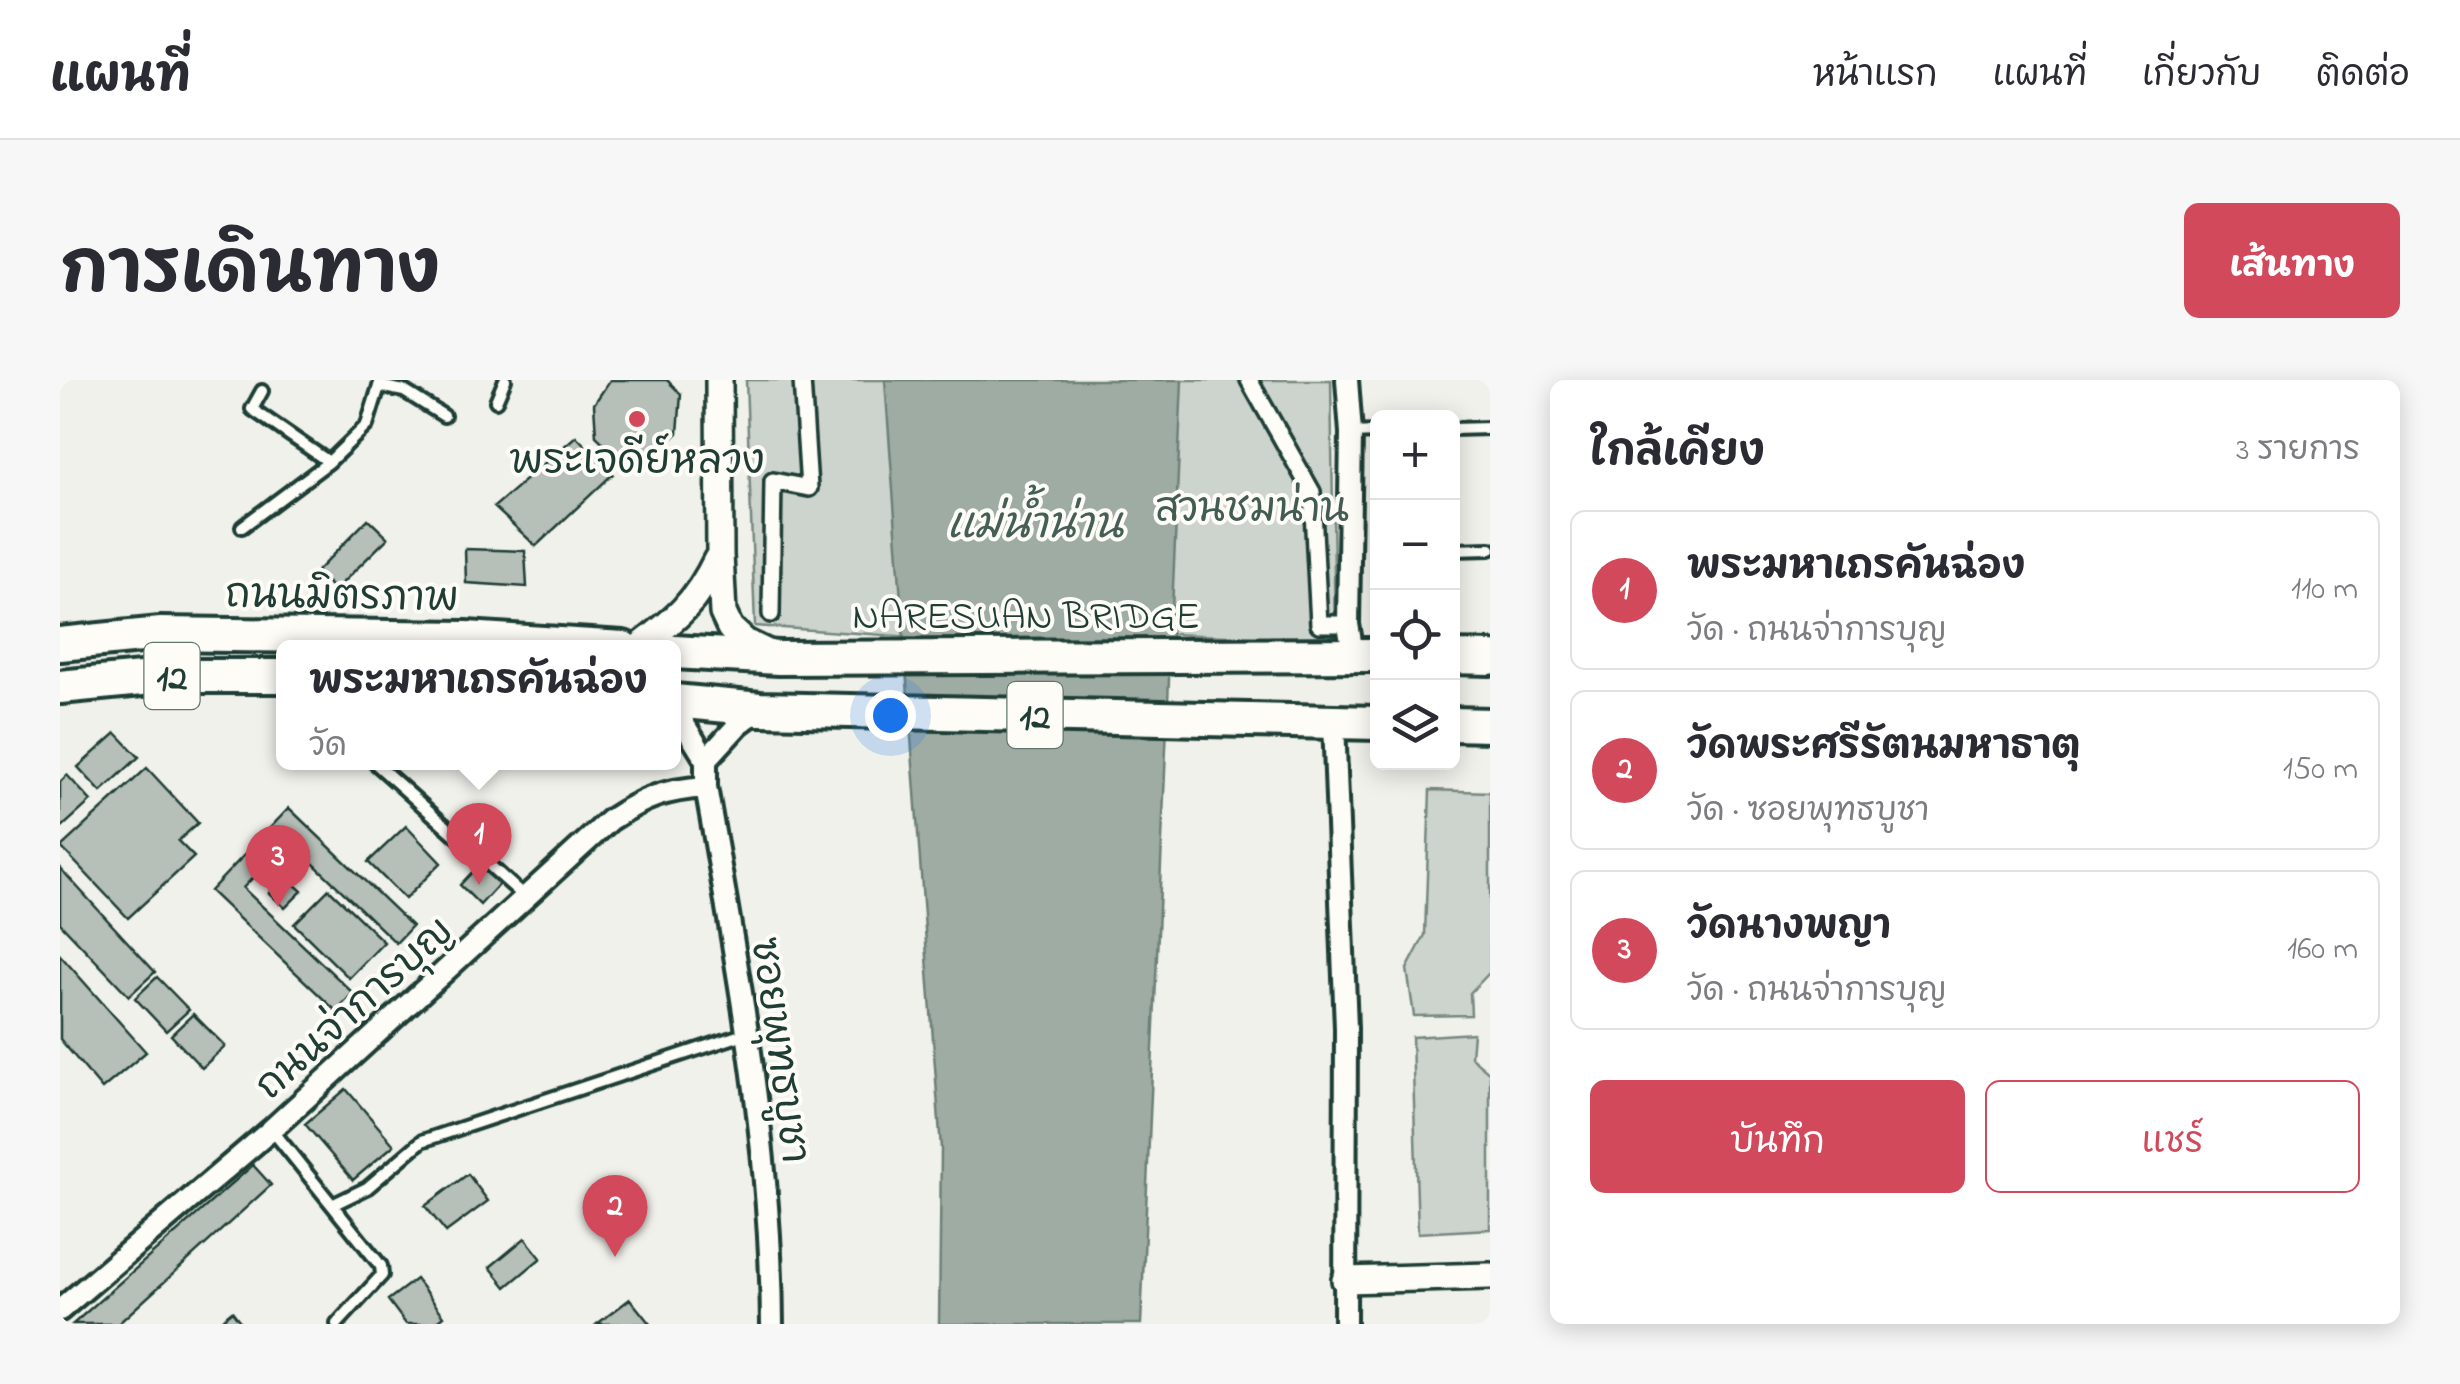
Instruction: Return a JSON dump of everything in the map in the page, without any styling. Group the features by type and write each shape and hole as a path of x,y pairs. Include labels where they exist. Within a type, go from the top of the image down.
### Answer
{"main road":[{"name":"ถนนมิตรภาพ","path":"60,644 161,634 497,640"},
{"name":"NARESUAN BRIDGE","path":"761,653 1293,655 1359,644"},
{"name":"12","path":"681,652 761,653"},
{"path":"1460,657 1490,658"},
{"name":"ถนนมิตรภาพ","path":"60,688 172,676 276,676"},
{"name":"12","path":"681,704 1370,723"},
{"path":"1460,724 1490,725"}],"street":[{"path":"720,380 723,614 730,628 761,653"},
{"path":"771,614 773,481 809,488 802,380"},
{"path":"1249,380 1312,492 1319,624 1359,644 1347,380"},
{"path":"648,640 686,610 702,590 720,554"},
{"path":"681,716 706,760 739,724 760,709"},
{"path":"1322,722 1346,1028 1345,1324"},
{"name":"ซอยพุทธบูชา","path":"706,760 706,786 748,1032 772,1247 772,1324"},
{"name":"ถนนจ่าการบุญ","path":"60,1310 271,1130 610,820 642,800 670,789 706,786"},
{"path":"1345,1280 1490,1276"}],"lane":[{"path":"496,401 505,380"},
{"path":"242,527 329,462 367,425 380,383 404,391 444,416"},
{"path":"262,391 252,409 329,462"},
{"path":"1460,429 1490,428"},
{"path":"1351,433 1370,432"},
{"path":"1460,550 1490,549"},
{"path":"383,770 525,897"},
{"path":"332,1205 367,1188 422,1140 748,1032"},
{"path":"271,1130 383,1270 382,1276 337,1324"}],"green space":[{"path":"746,380 909,380 926,638 755,626"},
{"name":"สวนชมน่าน","path":"1169,380 1331,380 1335,640 1170,634"},
{"path":"1430,790 1490,792 1490,972 1470,993 1471,1015 1414,1016 1407,969 1425,935"},
{"path":"1473,1033 1471,1057 1490,1073 1490,1229 1418,1233 1412,1037"}],"water":[{"name":"แม่น้ำน่าน","path":"885,380 1182,380 1141,1324 939,1324 941,1149"}],"building":[{"name":"พระเจดีย์หลวง","path":"610,380 667,380 681,394 678,433 652,457 617,456 596,436 594,404"},
{"path":"576,436 613,474 536,546 494,507"},
{"path":"368,519 388,538 335,590 316,572"},
{"path":"465,549 525,551 527,587 466,583"},
{"path":"116,733 139,757 101,792 78,767"},
{"path":"147,768 198,823 178,841 194,857 128,918 61,847"},
{"path":"67,775 91,801 60,829 60,782"},
{"path":"289,808 412,926 396,943 289,840 243,888 353,993 336,1011 210,891"},
{"path":"406,826 441,863 405,899 368,862"},
{"path":"479,865 499,884 480,905 460,885"},
{"path":"60,868 155,972 129,996 60,923"},
{"path":"285,876 302,891 285,908 269,893"},
{"path":"329,889 384,942 349,978 294,924"},
{"path":"60,955 146,1052 102,1089 60,1039"},
{"path":"157,977 189,1010 166,1031 135,998"},
{"path":"193,1014 225,1046 202,1068 171,1035"},
{"path":"346,1089 394,1145 353,1180 305,1124"},
{"path":"253,1165 271,1185 118,1324 73,1324"},
{"path":"468,1174 488,1201 446,1232 425,1206"},
{"path":"525,1238 541,1258 506,1287 490,1267"},
{"path":"416,1279 444,1316 434,1324 406,1324 388,1300"},
{"path":"630,1299 650,1324 597,1324"},
{"path":"232,1311 242,1324 216,1324"}],"place":[{"name":"พระเจดีย์หลวง","path":"637,419"},
{"name":"พระมหาเถรคันฉ่อง","path":"479,885"},
{"name":"วัดนางพญา","path":"278,907"},
{"name":"วัดพระศรีรัตนมหาธาตุ","path":"615,1257"}]}
